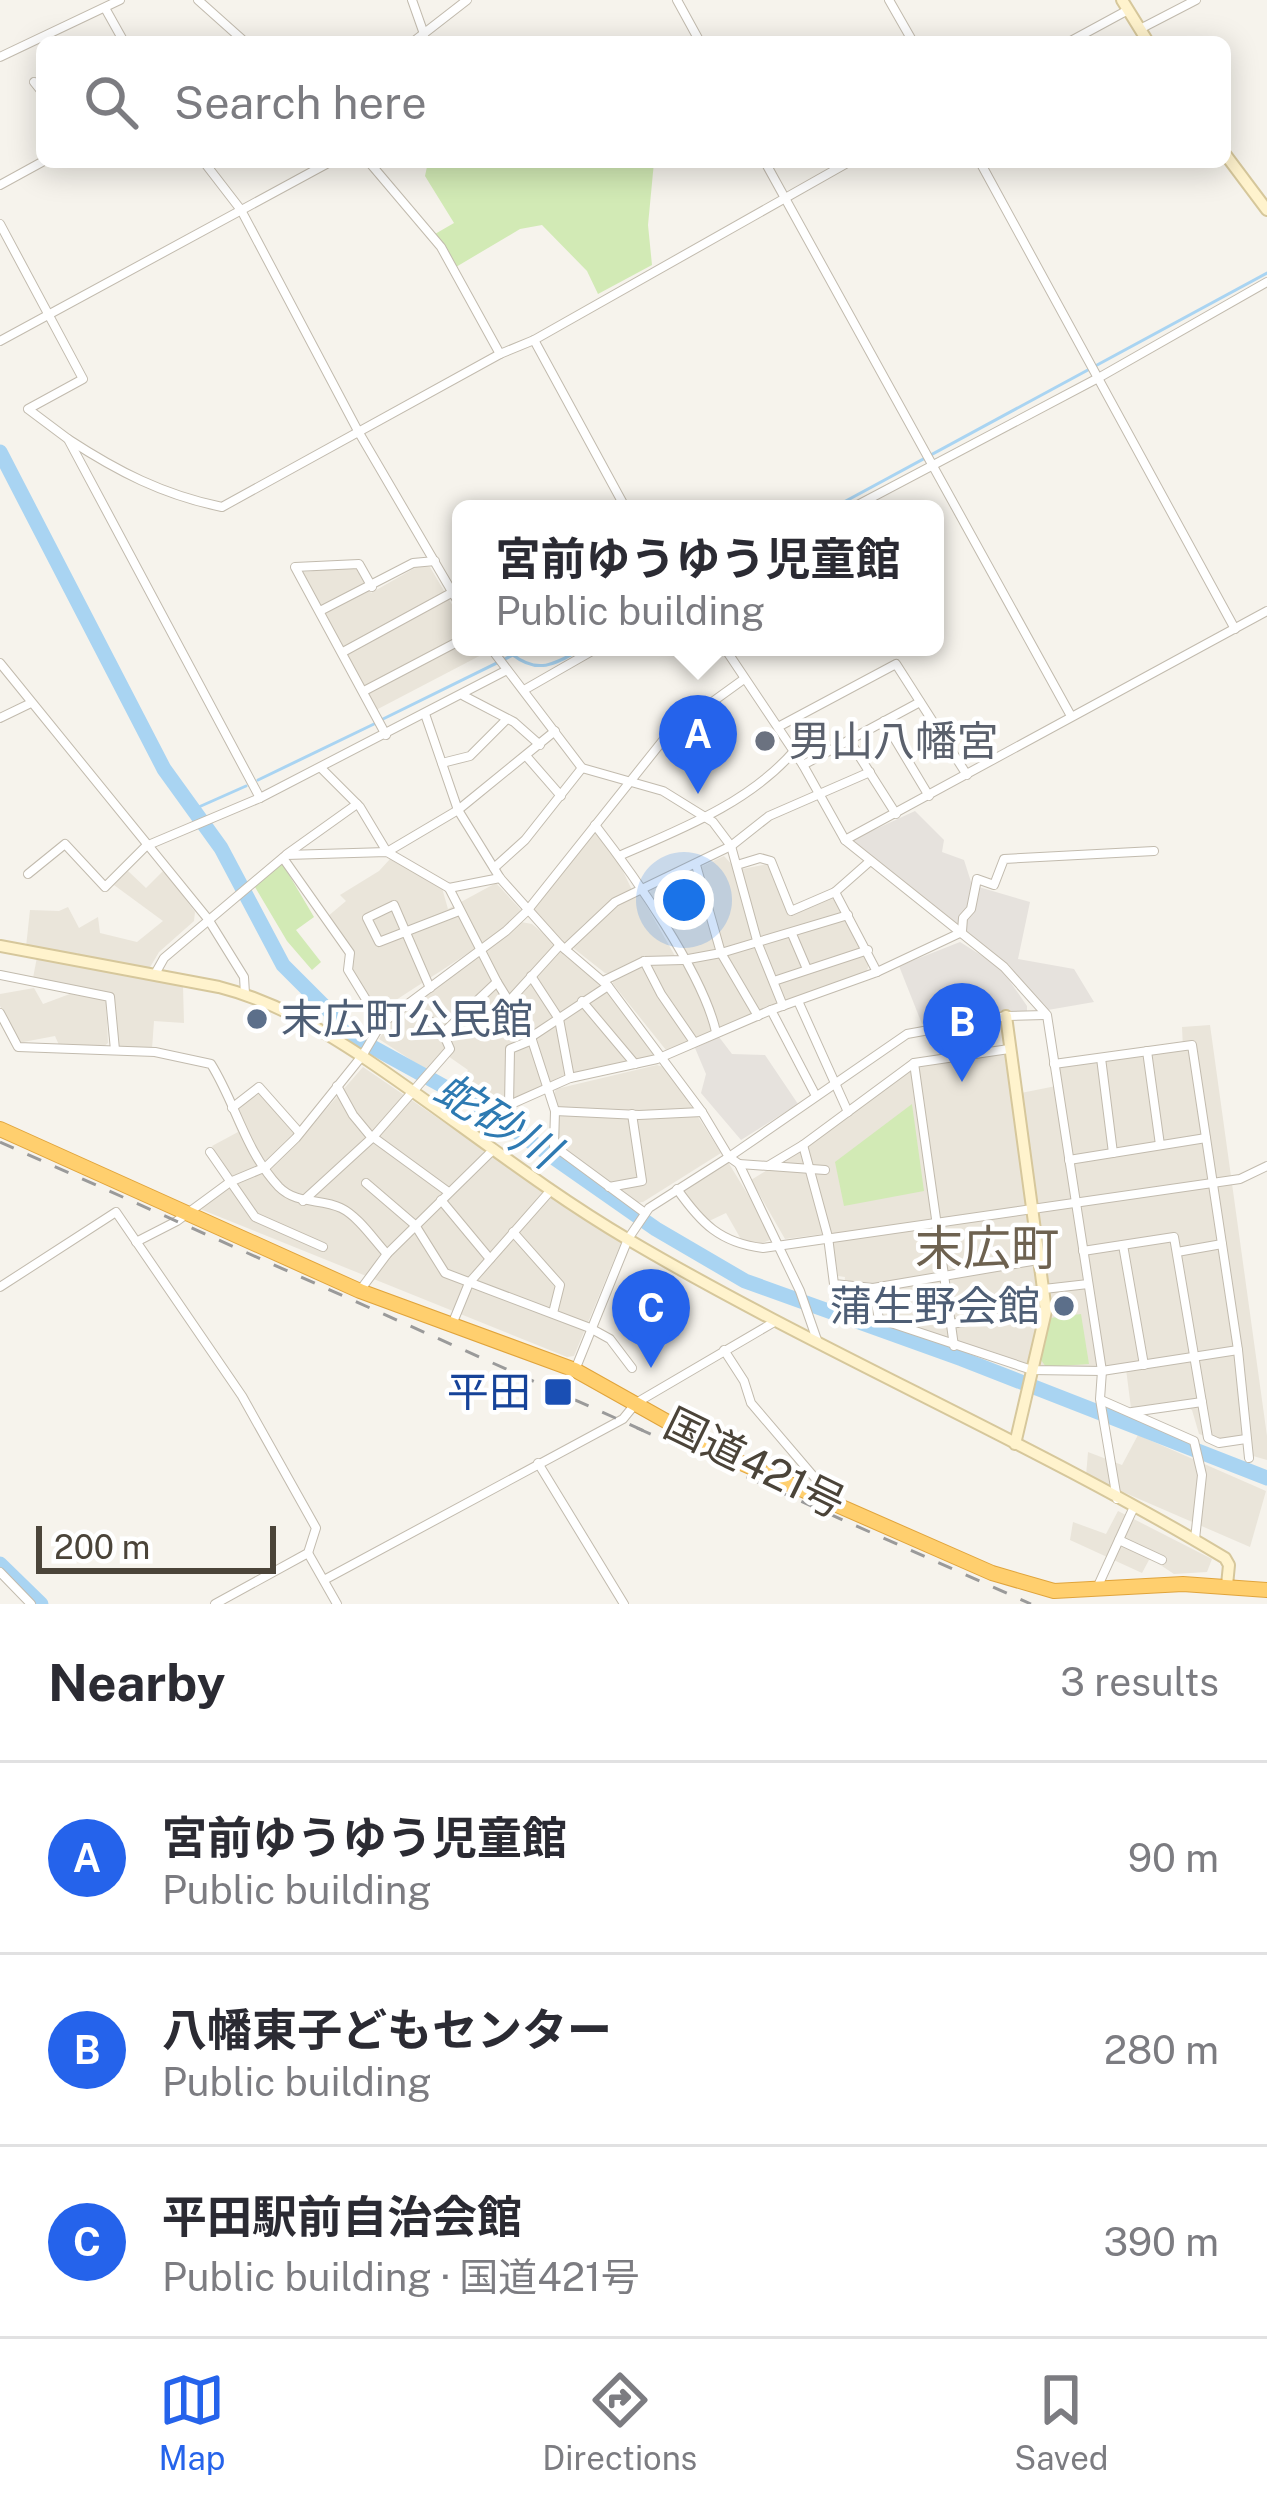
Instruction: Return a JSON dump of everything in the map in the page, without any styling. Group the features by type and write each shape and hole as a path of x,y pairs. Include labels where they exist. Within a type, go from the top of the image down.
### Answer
{"highway":[{"name":"国道421号","path":"0,1129 360,1291 575,1370 739,1462 1026,1585 1054,1591 1227,1585 1267,1590"}],"street":[{"path":"45,36 120,0"},
{"path":"198,0 238,36"},
{"path":"412,0 424,34"},
{"path":"421,36 466,0"},
{"path":"677,0 697,36"},
{"path":"890,0 910,36"},
{"path":"1140,28 1196,0"},
{"path":"1078,36 1125,5 1145,36"},
{"path":"105,8 121,36"},
{"path":"0,57 36,40"},
{"path":"1231,162 1267,209"},
{"path":"0,185 36,165"},
{"path":"209,168 241,210 358,431 452,589"},
{"path":"0,341 319,168"},
{"path":"374,168 441,247 500,354"},
{"path":"768,168 1071,716"},
{"path":"0,224 83,379 28,410 116,470 156,489 222,507 500,354 534,340 838,168"},
{"path":"983,168 1235,629"},
{"path":"867,500 1267,282"},
{"path":"534,340 621,500"},
{"path":"68,439 260,798"},
{"path":"320,611 413,563 435,561"},
{"path":"372,587 359,564 295,567 386,735"},
{"path":"343,652 452,593"},
{"path":"845,840 1267,610"},
{"path":"364,691 452,645"},
{"path":"497,656 582,768 679,798 731,845 758,944 783,1006"},
{"path":"524,690 583,656"},
{"path":"730,656 803,765 845,840 1004,967 1047,1015 1117,1501"},
{"path":"0,663 208,920 244,977 245,994"},
{"path":"778,727 896,664 967,775"},
{"path":"28,874 65,844 105,887 146,846 260,798 507,670"},
{"path":"136,1242 189,1213 230,1182 266,1167 296,1138 382,1024 527,911 668,734 744,679"},
{"path":"463,695 507,719 540,745"},
{"path":"0,718 31,702"},
{"path":"803,765 920,702"},
{"path":"425,714 458,810 500,878 527,911 606,984 739,1164 818,1340"},
{"path":"442,763 470,756 507,719"},
{"path":"884,721 929,796"},
{"path":"285,856 387,852 458,810 555,731"},
{"path":"849,740 896,814"},
{"path":"619,856 706,818 774,774 794,751"},
{"path":"527,757 561,796"},
{"path":"321,768 357,804 387,852 449,888 531,1038 555,1111 554,1146 644,1215"},
{"path":"494,868 525,840 582,768"},
{"path":"510,1000 616,902 731,845 770,816 870,772"},
{"path":"154,976 164,958 208,920 357,804"},
{"path":"595,824 683,960 710,1007 716,1032"},
{"path":"962,932 977,879 994,885 1004,859 1154,850"},
{"path":"285,856 350,953 348,970 382,1024"},
{"path":"737,865 760,858 771,861 791,910 835,892 869,862"},
{"path":"695,865 721,953 758,1016"},
{"path":"449,888 500,878"},
{"path":"835,892 877,972"},
{"path":"430,988 405,932 394,905 367,918 379,942 405,932 459,910"},
{"path":"509,1106 511,1049 644,961 721,953 848,915"},
{"path":"461,1126 570,1078 636,1065 877,972 962,932"},
{"path":"793,934 807,969"},
{"path":"0,946 245,994 305,1020 417,1091 551,1190 777,1320 1195,1541 1229,1565 1227,1585"},
{"path":"774,980 868,950"},
{"path":"644,961 694,1042"},
{"path":"0,975 110,997 115,1050"},
{"path":"531,976 559,1019 570,1078"},
{"path":"443,1033 497,982"},
{"path":"582,1001 636,1065"},
{"path":"798,1001 848,1112"},
{"path":"303,1201 417,1091 450,1049 443,1033 410,1003"},
{"path":"771,1010 815,1096"},
{"path":"575,1370 632,1234 644,1215 676,1189 907,1034 1006,1016 1047,1015"},
{"path":"1006,1016 1046,1311 1015,1444"},
{"path":"1,1019 18,1047 172,1054 211,1064 244,1138 281,1189 303,1201 340,1208 387,1254"},
{"path":"1054,1064 1192,1045 1238,1350 1249,1458"},
{"path":"768,1166 914,1063 1009,1049"},
{"path":"1147,1051 1160,1146"},
{"path":"1101,1058 1113,1153"},
{"path":"914,1063 953,1346"},
{"path":"337,1086 372,1137 444,1196 490,1259"},
{"path":"232,1108 259,1087 298,1131"},
{"path":"555,1111 702,1112"},
{"path":"606,1187 642,1181 632,1114"},
{"path":"1069,1160 1206,1138"},
{"path":"803,1145 828,1237 834,1284 873,1288 1038,1260"},
{"path":"360,1291 387,1254 494,1149"},
{"path":"210,1152 255,1217 323,1247"},
{"path":"739,1164 825,1170"},
{"path":"676,1189 698,1219 735,1245 763,1248 1240,1180 1267,1166"},
{"path":"366,1183 415,1225 445,1273 590,1328 610,1339 632,1368"},
{"path":"452,1327 469,1283 551,1190"},
{"path":"0,1287 116,1212 273,1448 316,1528 308,1553 218,1603"},
{"path":"513,1232 560,1286 553,1313"},
{"path":"1083,1251 1174,1238 1208,1438 1212,1442 1246,1439"},
{"path":"1177,1252 1222,1244"},
{"path":"1123,1245 1144,1365"},
{"path":"1044,1289 1088,1284"},
{"path":"873,1288 879,1319 1032,1370 1102,1372 1238,1350"},
{"path":"950,1324 1046,1311"},
{"path":"324,1580 623,1419 636,1403 777,1320"},
{"path":"724,1350 751,1403 815,1478 819,1486 814,1496"},
{"path":"1100,1400 1194,1441 1200,1461 1195,1541"},
{"path":"1130,1412 1202,1402"},
{"path":"538,1463 624,1604"},
{"path":"1096,1589 1133,1509"},
{"path":"1119,1540 1162,1560"},
{"path":"308,1553 337,1604"},
{"path":"0,1572 32,1604"}],"shaded area":[{"path":"420,565 430,567 452,605 452,656 479,656 376,710 303,572 355,567 371,593"},
{"path":"915,811 944,840 942,852 964,860 972,885 1030,902 1018,959 1074,969 1094,1002 1042,1011 990,950 852,840"},
{"path":"595,832 618,861 632,890 565,943 532,910"},
{"path":"724,856 737,870 768,864 789,913 832,896 842,914 753,943 687,956 648,897 651,890"},
{"path":"390,859 442,888 448,909 496,883 521,910 496,935 396,1000 381,1017 352,970 351,951 327,917 346,901 340,895"},
{"path":"164,870 195,912 194,921 159,952 149,969 78,958 77,952 76,957 26,947 30,910 68,907 79,928 98,917 100,933 137,942 163,921 114,885 128,871 146,888"},
{"path":"640,894 675,956 642,957 614,974 605,973 572,947 619,902"},
{"path":"843,920 869,964 867,971 779,1000 774,1007 666,1050 613,984 613,979 649,964 719,955"},
{"path":"521,922 532,924 603,984 655,1053 566,1074 492,1109 456,1089 468,1070 448,1056 434,1075 379,1039 392,1019"},
{"path":"960,942 1000,967 1027,1011 922,1024 899,966"},
{"path":"37,957 183,986 184,1023 154,1021 152,1049 117,1047 112,994 33,978"},
{"path":"34,988 43,1004 75,992 106,1001 108,1043 103,1047 59,1045 55,1036 18,1043 0,1006 0,994"},
{"path":"1210,1025 1267,1460 1253,1456 1249,1436 1217,1440 1199,1434 1192,1410 1180,1403 1131,1408 1126,1369 1087,1375 1038,1371 881,1315 842,1307 845,1277 838,1276 831,1233 785,1239 751,1180 821,1137 917,1065 1006,1053 1011,1095 1056,1086 1055,1068 1183,1049 1182,1027"},
{"path":"719,1037 732,1054 765,1055 798,1104 741,1140 701,1093 706,1074 695,1048"},
{"path":"657,1065 667,1068 721,1153 636,1203 557,1143 552,1099 556,1089"},
{"path":"363,1067 621,1243 574,1356 200,1209 237,1183 212,1146 238,1132 230,1113 260,1093 306,1132"},
{"path":"728,1162 764,1221 770,1240 757,1245 742,1241 726,1213 707,1222 681,1191"},
{"path":"1138,1435 1266,1491 1250,1547 1086,1476 1088,1452 1122,1465"},
{"path":"1118,1511 1212,1559 1207,1572 1174,1574 1150,1558 1142,1573 1070,1540 1073,1522 1106,1534"}],"green space":[{"path":"427,168 653,168 648,225 652,265 598,294 587,271 542,225 520,229 456,267 435,234 454,223 425,176"},
{"path":"282,863 314,917 296,930 321,962 312,970 287,941 255,887"},
{"path":"912,1104 924,1191 844,1206 835,1162"},
{"path":"1081,1314 1089,1364 1046,1367 1041,1360 1050,1318"}],"waterway":[{"path":"848,500 1267,273"},
{"name":"蛇砂川","path":"0,452 164,769 221,848 283,965 356,1038 483,1108 656,1229 745,1281 962,1359 1267,1478"},
{"path":"383,719 511,656"},
{"path":"515,656 541,666 568,656"},
{"path":"258,780 374,724"},
{"path":"192,810 246,786"},
{"path":"0,1564 41,1604"}],"railway":[{"path":"0,1142 651,1434"},
{"path":"637,1428 1031,1604"}],"place":[{"name":"男山八幡宮","path":"765,741"},
{"name":"宮前ゆうゆう児童館","path":"698,794"},
{"name":"末広町公民館","path":"257,1019"},
{"name":"八幡東子どもセンター","path":"962,1082"},
{"name":"蒲生野会館","path":"1064,1306"},
{"name":"平田駅前自治会館","path":"651,1368"},
{"name":"平田","path":"558,1392"}],"district":[{"name":"末広町","path":"987,1248"}]}
